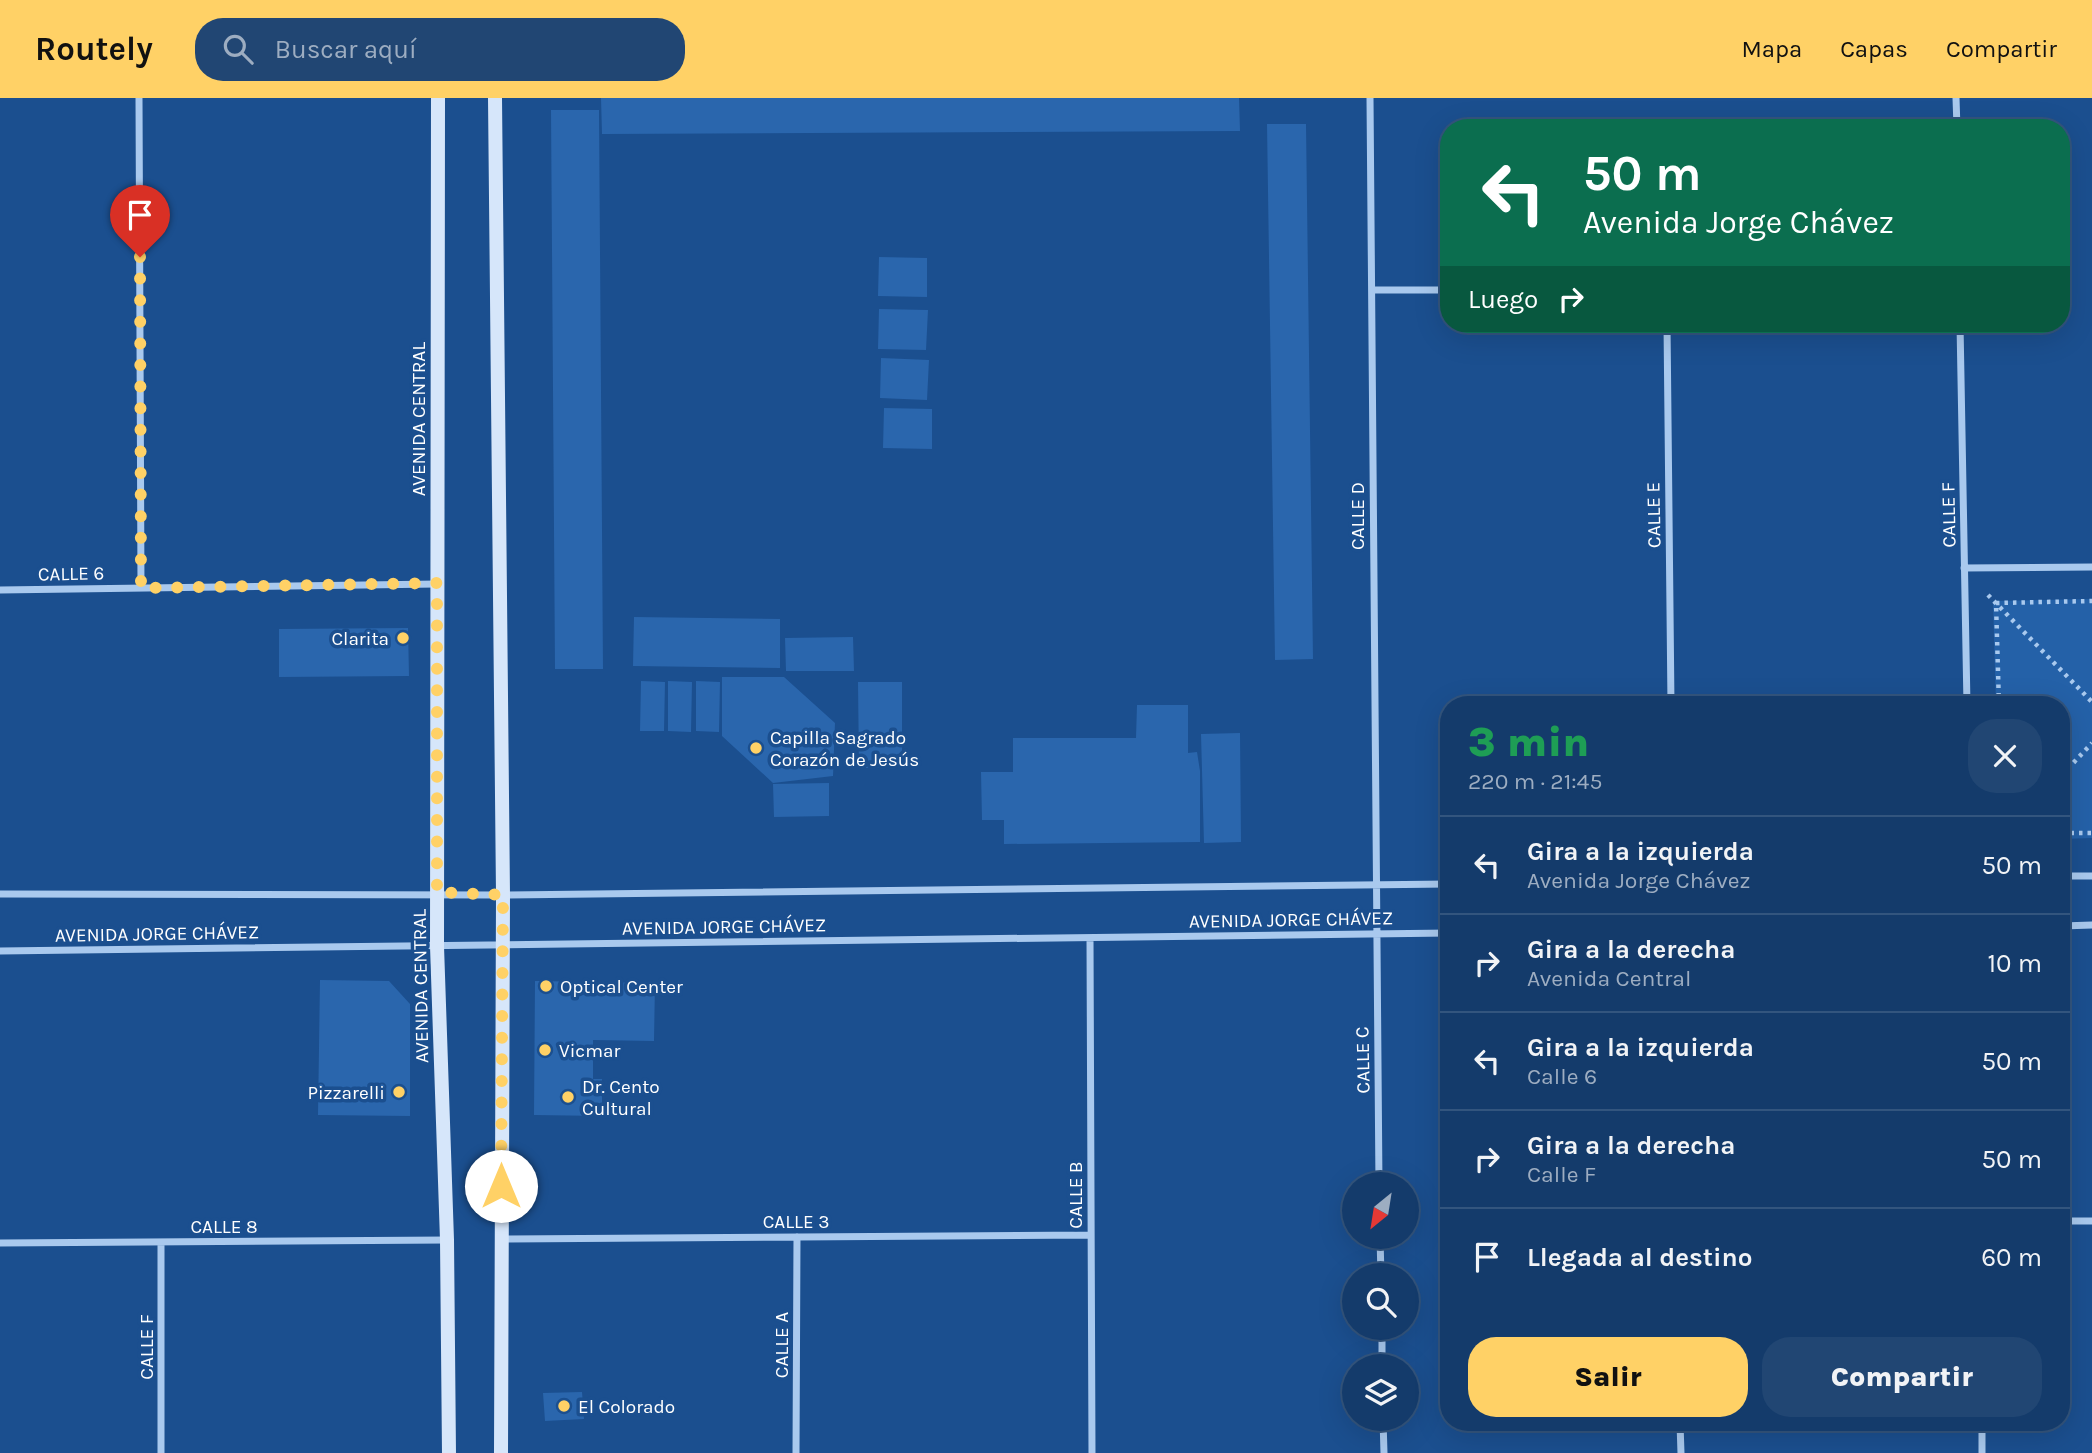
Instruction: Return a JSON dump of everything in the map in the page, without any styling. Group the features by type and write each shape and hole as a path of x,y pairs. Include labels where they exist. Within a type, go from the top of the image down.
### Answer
{"street":[{"path":"139,98 141,588"},
{"name":"AVENIDA CENTRAL","path":"438,98 437,946 447,1240 449,1453"},
{"path":"495,98 503,895 501,1453"},
{"name":"CALLE D","path":"1370,98 1375,934"},
{"path":"1956,98 1957,119"},
{"path":"1371,290 1440,290"},
{"name":"CALLE E","path":"1667,333 1671,696"},
{"name":"CALLE F","path":"1960,333 1966,696"},
{"path":"1965,568 2092,567"},
{"name":"CALLE 6","path":"0,590 437,583"},
{"path":"2070,877 2092,876"},
{"name":"AVENIDA JORGE CHÁVEZ","path":"0,894 437,892 503,895 1440,884"},
{"path":"2070,926 2092,925"},
{"name":"AVENIDA JORGE CHÁVEZ","path":"0,951 1440,933"},
{"name":"CALLE C","path":"1375,934 1379,1172"},
{"name":"CALLE B","path":"1090,938 1093,1453"},
{"path":"2070,1221 2092,1221"},
{"name":"CALLE 3","path":"501,1240 1091,1235"},
{"name":"CALLE A","path":"796,1453 797,1237"},
{"name":"CALLE 8","path":"0,1243 447,1240"},
{"name":"CALLE F","path":"161,1242 161,1453"},
{"path":"1383,1431 1384,1453"},
{"path":"1680,1431 1681,1453"},
{"path":"1982,1431 1982,1453"}],"path":[{"path":"1965,568 2092,702"},
{"path":"1996,603 2092,601"},
{"path":"1996,603 1999,696"},
{"path":"2070,766 2092,743"},
{"path":"2070,833 2092,833"}],"shaded area":[{"path":"2092,599 2092,838 2070,839 2070,696 1996,696 1993,601"}],"building":[{"path":"601,98 1239,98 1240,131 602,134"},
{"path":"551,110 599,110 603,669 555,669"},
{"path":"1267,124 1306,124 1313,659 1275,660"},
{"path":"879,257 927,258 927,297 878,296"},
{"path":"879,309 928,310 926,350 878,349"},
{"path":"881,358 929,360 927,400 880,398"},
{"path":"884,408 932,409 932,449 883,448"},
{"path":"634,617 780,619 780,668 633,666"},
{"path":"408,628 409,676 279,677 279,629"},
{"path":"853,637 854,671 786,671 785,638"},
{"path":"722,677 784,677 835,723 833,776 773,783 722,736"},
{"path":"641,681 665,682 664,731 640,731"},
{"path":"668,681 692,682 691,732 668,731"},
{"path":"696,681 720,682 719,732 696,731"},
{"path":"858,682 902,682 902,768 859,768"},
{"path":"1137,705 1188,705 1188,753 1197,752 1200,771 1200,842 1004,844 1004,820 982,820 981,772 1013,772 1013,738 1136,738"},
{"path":"1240,733 1241,842 1204,843 1201,734"},
{"path":"829,783 829,816 774,817 773,784"},
{"path":"320,980 389,981 410,1004 410,1116 318,1115"},
{"path":"535,981 655,983 654,1041 593,1040 593,1079 602,1079 602,1116 534,1115"},
{"name":"El Colorado","path":"582,1392 584,1419 545,1421 543,1393"}],"place":[{"name":"Clarita","path":"403,638"},
{"name":"Capilla Sagrado Corazón de Jesús","path":"756,748"},
{"name":"Optical Center","path":"546,986"},
{"name":"Vicmar","path":"545,1050"},
{"name":"Pizzarelli","path":"399,1092"},
{"name":"Dr. Cento Cultural","path":"568,1097"},
{"name":"El Colorado","path":"564,1406"}],"route":[{"path":"140,257 141,588 437,583 437,892 503,895 501,1186"}]}
